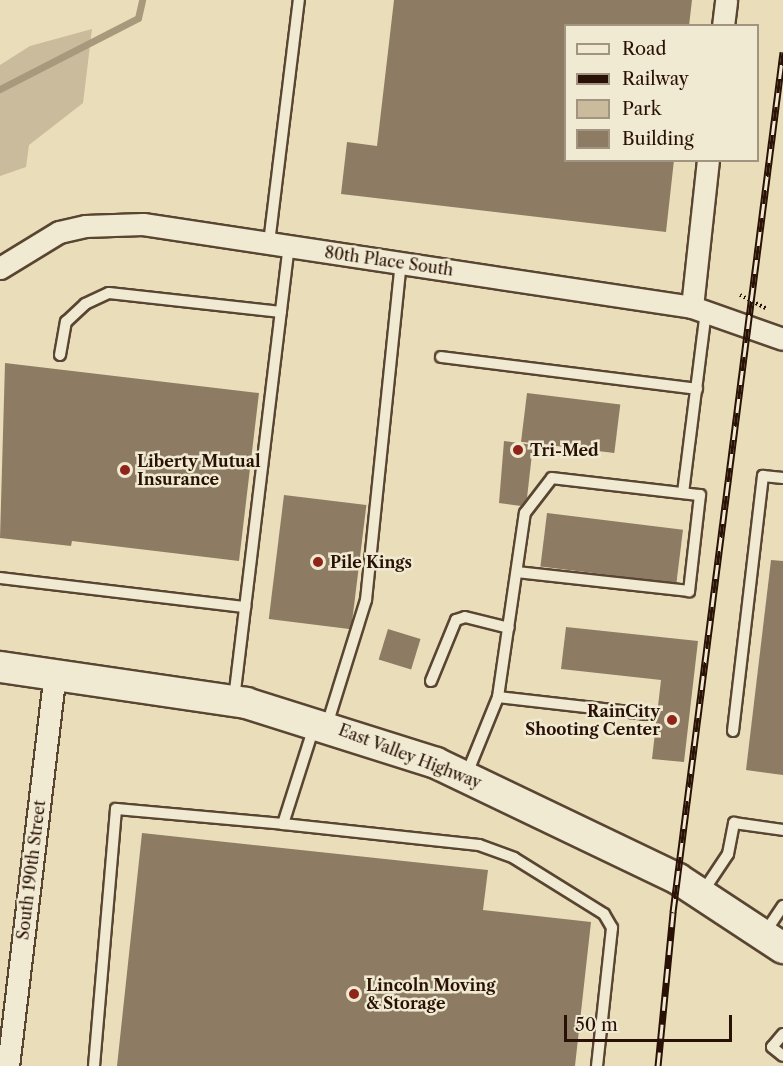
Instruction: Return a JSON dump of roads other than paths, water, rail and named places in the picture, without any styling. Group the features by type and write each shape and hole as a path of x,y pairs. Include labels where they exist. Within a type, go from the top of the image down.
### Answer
{"main road":[{"name":"East Valley Highway","path":"0,667 55,673 234,701 321,724 466,776 702,893 774,941"}],"street":[{"path":"723,24 726,0"},
{"path":"699,309 708,162"},
{"name":"80th Place South","path":"0,268 58,232 95,225 143,224 699,309 783,339"},
{"name":"South 190th Street","path":"8,1066 55,673"}],"lane":[{"path":"234,701 281,312 279,245 299,0"},
{"path":"283,824 366,600 401,263"},
{"path":"60,355 66,322 85,304 109,293 281,312"},
{"path":"683,493 697,389 699,309"},
{"path":"441,357 697,389"},
{"path":"733,731 763,476 783,478"},
{"path":"466,776 498,697 525,513 552,478 700,495 689,591 517,572"},
{"path":"0,578 245,607"},
{"path":"431,681 456,620 465,617 509,628"},
{"path":"498,697 647,714"},
{"path":"94,1066 116,809 479,844 514,858 604,914 612,928 597,1066"},
{"path":"702,893 728,854 734,824 783,830"},
{"path":"774,941 783,906"},
{"path":"783,1034 772,1047 783,1056"}],"waterway":[{"path":"0,89 138,18 142,0"}],"railway":[{"path":"658,1066 673,912 783,52"}],"place":[{"name":"Tri-Med","path":"518,450"},
{"name":"Liberty Mutual Insurance","path":"125,470"},
{"name":"Pile Kings","path":"318,562"},
{"name":"RainCity Shooting Center","path":"672,720"},
{"name":"Lincoln Moving & Storage","path":"354,994"}]}
